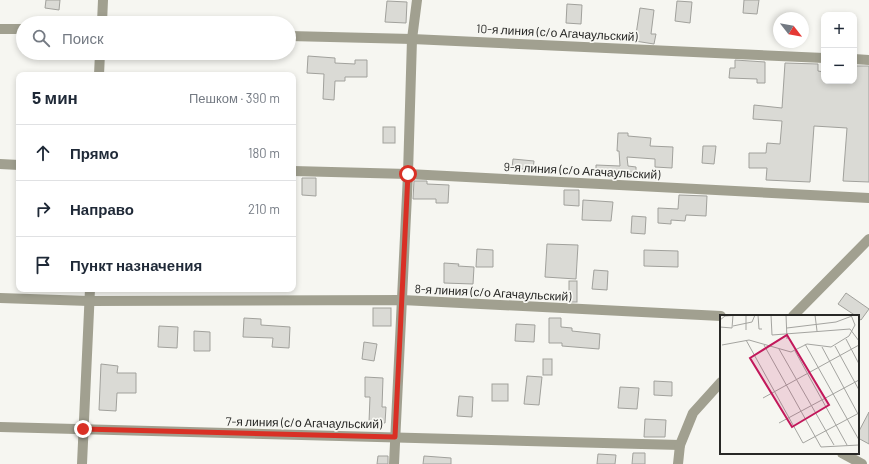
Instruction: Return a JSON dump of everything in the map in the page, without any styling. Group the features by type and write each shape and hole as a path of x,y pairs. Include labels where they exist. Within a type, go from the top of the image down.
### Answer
{"street":[{"path":"102,16 103,0"},
{"path":"394,464 408,174 412,39 417,0"},
{"path":"0,29 16,30"},
{"name":"10-я линия (с/о Агачаульский)","path":"296,36 412,39 821,58"},
{"path":"857,59 869,60"},
{"path":"99,72 100,60"},
{"path":"0,164 16,165"},
{"name":"9-я линия (с/о Агачаульский)","path":"296,171 408,174 869,198"},
{"path":"794,315 869,239"},
{"path":"82,464 90,292"},
{"name":"8-я линия (с/о Агачаульский)","path":"0,298 89,301 402,300 720,316"},
{"path":"678,464 680,445 693,413 720,383"},
{"name":"7-я линия (с/о Агачаульский)","path":"0,427 680,445"},
{"path":"844,454 862,464"}],"building":[{"path":"46,0 60,0 59,10 45,8"},
{"path":"744,0 759,0 757,14 743,13"},
{"path":"387,1 407,2 406,23 385,22"},
{"path":"677,1 692,2 690,23 675,21"},
{"path":"567,4 582,5 581,24 566,23"},
{"path":"640,8 654,10 651,34 656,34 654,44 635,41"},
{"path":"308,56 335,58 335,63 355,64 355,60 367,60 367,77 345,77 345,81 335,81 334,100 323,99 324,74 307,73"},
{"path":"735,60 765,62 765,83 757,83 757,79 729,78 730,68 735,68"},
{"path":"785,63 818,64 818,71 821,72 821,84 857,84 857,66 869,66 869,182 843,181 847,128 814,126 810,182 766,180 767,168 749,168 749,153 766,153 767,143 780,144 782,121 753,119 754,105 782,108"},
{"path":"383,127 395,127 395,143 383,143"},
{"path":"618,133 628,133 628,136 651,138 650,146 673,147 672,168 655,167 655,159 627,157 628,166 636,167 636,172 616,173 616,175 596,174 596,165 620,166 619,151 617,151"},
{"path":"703,146 716,146 714,164 702,163"},
{"path":"513,159 534,161 533,170 512,168"},
{"path":"302,178 316,178 316,196 302,195"},
{"path":"414,181 427,181 427,184 449,185 448,203 436,203 436,199 413,199"},
{"path":"564,190 579,190 579,206 564,205"},
{"path":"679,195 707,196 706,216 686,215 685,221 671,220 671,224 658,223 658,208 678,209"},
{"path":"583,200 613,202 611,221 582,220"},
{"path":"632,216 646,217 645,234 631,233"},
{"path":"547,244 578,245 576,279 545,277"},
{"path":"477,249 493,250 493,267 476,267"},
{"path":"644,250 678,251 678,267 644,266"},
{"path":"444,263 474,267 473,284 444,283"},
{"path":"594,270 608,271 607,290 592,289"},
{"path":"569,281 577,281 577,302 569,302"},
{"path":"846,293 869,309 861,320 859,319 859,315 854,315 838,304"},
{"path":"373,308 391,308 391,326 373,326"},
{"path":"244,318 261,319 261,325 290,327 289,348 272,347 273,338 243,337"},
{"path":"549,318 561,318 561,327 572,328 572,331 600,334 599,349 562,346 562,343 549,343"},
{"path":"516,324 535,325 534,342 515,341"},
{"path":"159,326 178,327 177,348 158,347"},
{"path":"194,331 210,332 210,351 194,351"},
{"path":"364,342 377,344 374,361 362,359"},
{"path":"543,359 552,359 552,375 543,375"},
{"path":"101,364 118,366 117,373 136,373 136,393 117,393 116,411 99,410"},
{"path":"527,376 542,377 539,405 524,404"},
{"path":"365,377 383,378 382,407 386,407 385,423 369,422 370,397 365,397"},
{"path":"654,381 672,382 672,396 654,395"},
{"path":"492,384 508,384 508,401 492,401"},
{"path":"620,387 639,388 637,409 618,408"},
{"path":"459,396 473,397 472,417 457,416"},
{"path":"869,412 869,444 859,439 859,431"},
{"path":"645,419 666,420 665,437 644,437"},
{"path":"633,453 645,453 645,464 632,464"},
{"path":"598,454 616,455 615,464 597,464"},
{"path":"378,456 388,456 388,464 377,464"},
{"path":"424,456 451,458 451,464 423,464"}],"route":[{"path":"83,429 395,437 408,174"}]}
